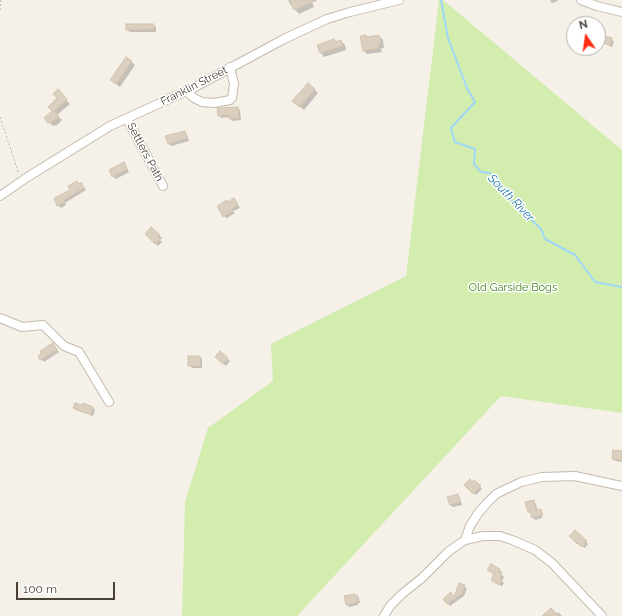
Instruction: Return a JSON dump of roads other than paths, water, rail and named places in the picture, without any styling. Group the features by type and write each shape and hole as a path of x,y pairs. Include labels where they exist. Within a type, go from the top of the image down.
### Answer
{"street":[{"name":"Franklin Street","path":"0,196 71,149 110,126 186,91 284,39 315,24 350,12 399,0"},
{"path":"581,0 597,6 622,12"},
{"path":"186,91 194,98 202,102 214,103 230,100 232,98 234,84 230,68"},
{"name":"Settlers Path","path":"127,118 163,186"},
{"path":"0,318 22,327 43,325 64,346 79,352 109,402"},
{"path":"465,540 470,526 487,503 496,494 521,482 542,477 575,476 622,486"},
{"path":"384,616 390,606 422,578 449,551 465,540 476,537 500,536 535,550 556,568 602,616"}],"waterway":[{"name":"South River","path":"441,0 448,38 467,88 475,102 451,128 455,142 475,149 474,164 481,172 490,173 497,186 541,229 545,239 575,255 595,282 622,287"}],"park label":[{"name":"Old Garside Bogs","path":"513,288"}]}
